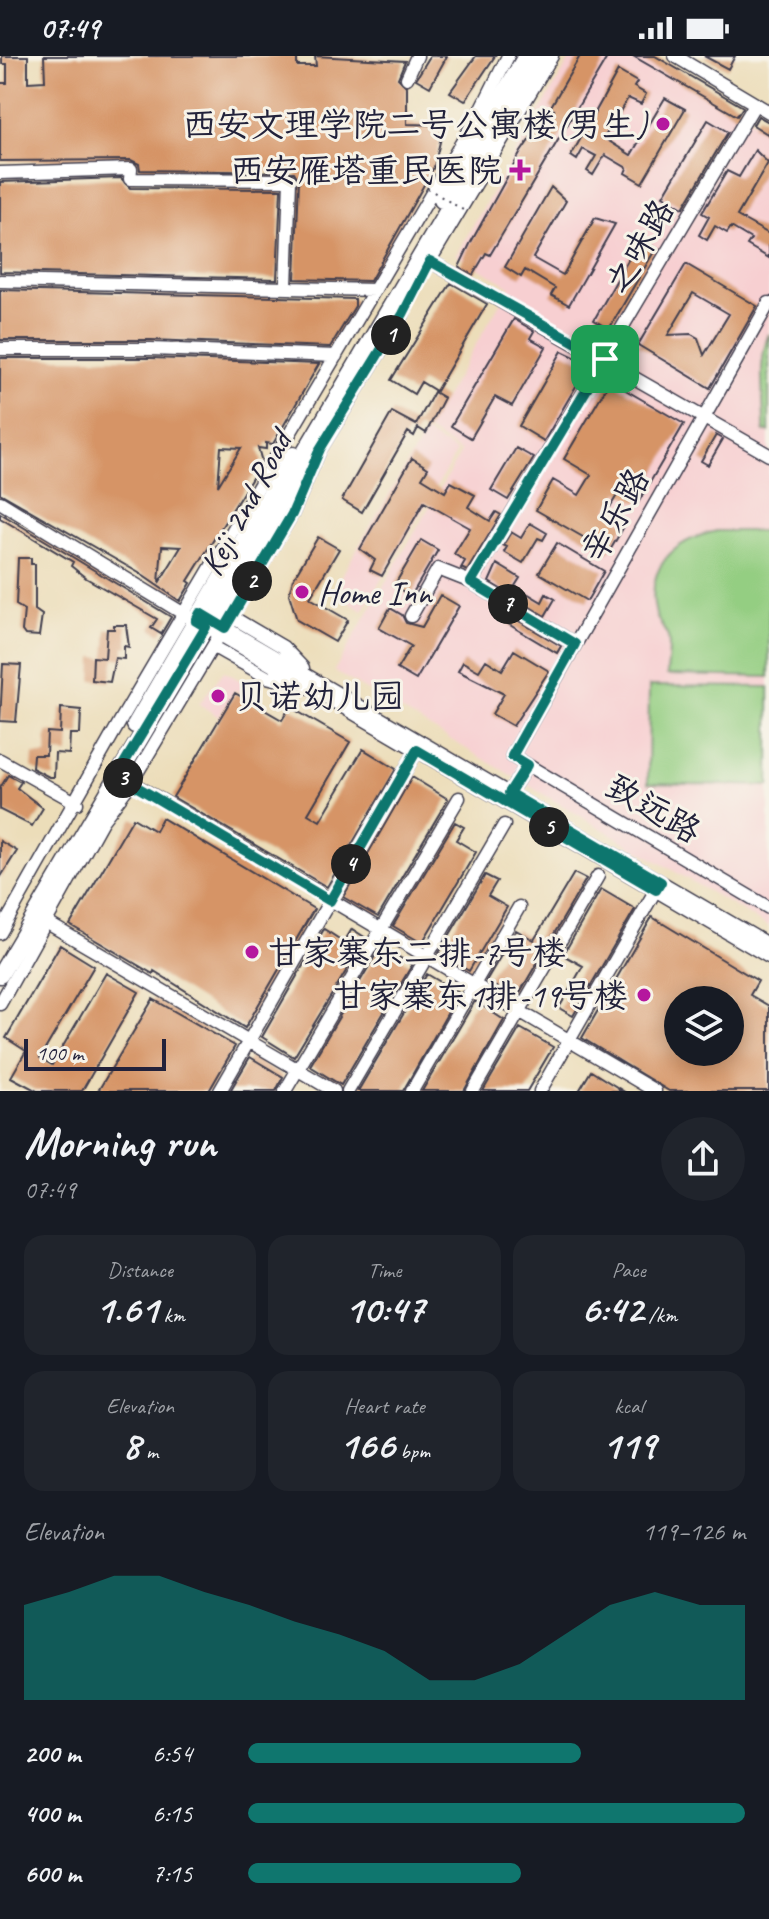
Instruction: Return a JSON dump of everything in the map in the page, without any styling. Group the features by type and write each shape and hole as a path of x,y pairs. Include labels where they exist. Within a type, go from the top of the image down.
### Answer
{"main road":[{"name":"Keji 2nd Road","path":"0,975 124,779 526,56"},
{"name":"Keji 2nd Road","path":"0,953 210,625 281,504 299,462 539,56"}],"street":[{"path":"407,78 417,56"},
{"path":"210,625 336,356 482,108 508,56"},
{"path":"0,933 77,803 90,773 210,625 292,514 320,449 403,314 430,261 552,56"},
{"path":"675,56 769,112"},
{"name":"之味路","path":"471,582 755,104"},
{"path":"0,173 131,169 130,179 290,180 286,286"},
{"path":"430,261 769,455"},
{"path":"0,281 375,290"},
{"name":"辛乐路","path":"512,756 769,303"},
{"path":"0,349 151,349 336,356"},
{"path":"0,502 311,683 509,793 769,957"},
{"path":"411,616 438,569 471,582 575,644"},
{"path":"210,625 283,647 311,683 417,750 769,945"},
{"path":"220,1091 417,750"},
{"name":"致远路","path":"512,756 765,905"},
{"path":"0,760 77,803"},
{"path":"509,793 527,765"},
{"path":"0,1004 124,779 655,1091"},
{"path":"285,1091 459,798"},
{"path":"348,1091 504,825"},
{"path":"473,1091 598,876"},
{"path":"540,1091 658,886"},
{"path":"765,905 769,891"},
{"path":"412,1091 519,907"},
{"path":"44,921 334,1091"}],"path":[{"path":"427,188 468,213"}],"shaded area":[{"path":"572,56 641,56 769,130 769,927 334,671 461,452 426,430 510,286 456,255"},
{"path":"425,433 457,452 363,611 332,592"},
{"name":"贝诺幼儿园","path":"224,671 259,691 253,701 235,690 219,717 199,704"}],"green space":[{"path":"769,334 769,432 764,432 762,370"},
{"path":"717,531 769,531 769,677 667,675 669,641 656,615 654,583 666,558 676,549 688,541"},
{"path":"649,686 769,687 769,786 648,783"}],"building":[{"path":"2,56 28,56 28,82 45,81 44,56 297,56 297,66 316,66 315,56 405,61 398,78 407,87 407,124 444,125 434,167 370,281 295,279 299,180 294,172 140,170 139,164 131,160 0,161 0,83 7,83 7,64 2,64"},
{"path":"430,56 447,56 430,87 416,79"},
{"path":"476,56 495,56 465,101 450,92"},
{"path":"580,56 608,56 490,255 486,253 473,275 459,267 470,244 521,152 543,120 546,122 554,110 550,108"},
{"path":"633,56 655,56 743,107 737,116"},
{"path":"704,56 735,56 728,69"},
{"name":"西安文理学院二号公寓楼(男生)","path":"618,71 637,82 634,87 646,94 641,104 628,98 604,138 631,155 665,98 685,109 642,183 625,173 627,168 605,155 593,175 587,171 596,156 583,149 577,160 571,156"},
{"path":"758,116 769,122 769,135 753,125"},
{"path":"708,120 728,132 683,208 663,196"},
{"path":"755,150 768,163 737,216 769,234 769,258 747,245 751,239 731,227 727,233 715,226 707,240 699,235 709,217 702,213 727,171 739,177"},
{"path":"121,178 130,188 281,189 277,279 0,272 0,182"},
{"path":"551,187 566,201 533,258 563,275 595,218 615,224 569,305 551,295 555,288 525,270 521,277 505,267"},
{"path":"640,239 656,248 609,329 594,320"},
{"path":"686,264 757,306 710,388 638,345","holes":["693,293 729,314 704,355 698,338 691,334 668,335"]},
{"path":"451,283 487,304 436,391 421,382 414,394 391,380"},
{"path":"0,290 355,299 355,306 330,347 151,340 0,340"},
{"path":"514,319 534,331 530,338 546,347 512,406 495,397 471,438 451,426"},
{"path":"562,351 589,364 544,441 519,426"},
{"path":"0,358 151,358 319,364 273,444 266,443 266,449 258,448 262,462 188,581 191,583 180,601 139,573 0,493","holes":["221,447 241,448 218,486","162,546 181,547 159,583"]},
{"path":"610,381 684,424 638,503 619,492 607,512 626,523 609,552 536,510 553,480 579,495 591,475 564,459"},
{"path":"434,392 444,398 426,433 418,428 414,436 408,432 362,512 342,500 392,412 416,425"},
{"path":"716,435 723,439 708,465 701,461"},
{"path":"516,448 534,458 508,500 491,490"},
{"path":"412,458 428,468 422,478 445,492 451,482 475,495 468,507 490,521 496,512 501,515 467,571 461,568 465,561 454,554 470,528 424,502 382,576 370,570 375,560 360,549"},
{"path":"0,513 171,617 161,634 151,628 157,619 86,578 71,566 73,562 0,518"},
{"path":"530,523 547,533 543,540 538,538 523,563 504,552 507,547 503,545 511,532 521,538"},
{"name":"Home Inn","path":"318,537 339,549 310,598 348,620 335,642 297,620 289,594 293,579"},
{"path":"421,540 438,550 411,596 394,586"},
{"path":"557,543 604,571 587,601 539,573"},
{"path":"18,558 31,558 31,564 35,564 35,610 42,615 39,636 25,635 22,631 24,610 16,605"},
{"path":"497,564 520,578 515,586 542,602 546,594 555,599 545,616 489,582"},
{"path":"440,595 459,606 416,680 397,669 411,646 379,628 390,608 402,615 406,623 422,627"},
{"path":"512,617 561,646 557,653 508,624"},
{"path":"114,625 126,625 129,647 124,646 124,659 115,658 110,682 92,680 93,657 105,658 107,629 114,629"},
{"path":"514,650 549,671 513,726 492,714 504,694 458,671 463,662 479,671 486,660 502,670"},
{"path":"3,664 21,665 16,722 0,721"},
{"path":"235,693 282,720 290,707 350,742 308,814 320,821 363,749 396,769 327,887 173,797"},
{"path":"61,708 81,710 80,734 70,734 69,754 55,753 54,777 49,777 32,768 33,755 46,755 47,732 60,733"},
{"path":"8,775 21,782 17,788 43,808 32,826 0,810 0,788"},
{"path":"412,777 448,799 378,917 343,897"},
{"path":"133,818 155,831 162,818 314,909 245,1028 154,971 153,974 70,925"},
{"path":"455,822 464,827 456,840 476,852 422,943 393,926"},
{"path":"0,841 17,851 0,878"},
{"path":"574,873 586,879 516,999 486,981 516,930 534,940"},
{"path":"485,875 497,881 488,896 507,907 469,971 439,953"},
{"path":"601,889 635,909 573,1016 559,1008 583,966 563,955"},
{"path":"652,917 758,981 750,995 769,1006 769,1091 669,1091 582,1038"},
{"path":"324,929 344,942 352,929 366,938 294,1057 262,1037"},
{"path":"60,945 94,966 40,1058 52,1065 106,973 139,992 82,1091 37,1091 11,1077 26,1051 6,1038"},
{"path":"381,946 412,965 341,1085 310,1066"},
{"path":"427,974 459,993 403,1091 358,1091"},
{"path":"153,999 235,1046 209,1091 98,1091"},
{"path":"475,1001 504,1020 464,1091 422,1091"},
{"path":"520,1028 553,1047 527,1091 483,1091"},
{"path":"250,1057 283,1077 276,1091 230,1091"},
{"path":"591,1071 623,1091 579,1091"}],"place":[{"name":"西安文理学院二号公寓楼(男生)","path":"663,124"},
{"name":"西安雁塔重民医院","path":"520,170"},
{"name":"Home Inn","path":"302,592"},
{"name":"贝诺幼儿园","path":"218,696"},
{"name":"甘家寨东二排-7号楼","path":"252,952"},
{"name":"甘家寨东1排-19号楼","path":"644,995"}],"route":[{"path":"430,261 455,278 605,359 471,582 575,644 512,756 527,765 509,793 661,882 656,890 417,750 330,901 117,775 206,627 196,621 200,613 225,628 292,514 320,449 403,314 410,294 430,261"}]}
